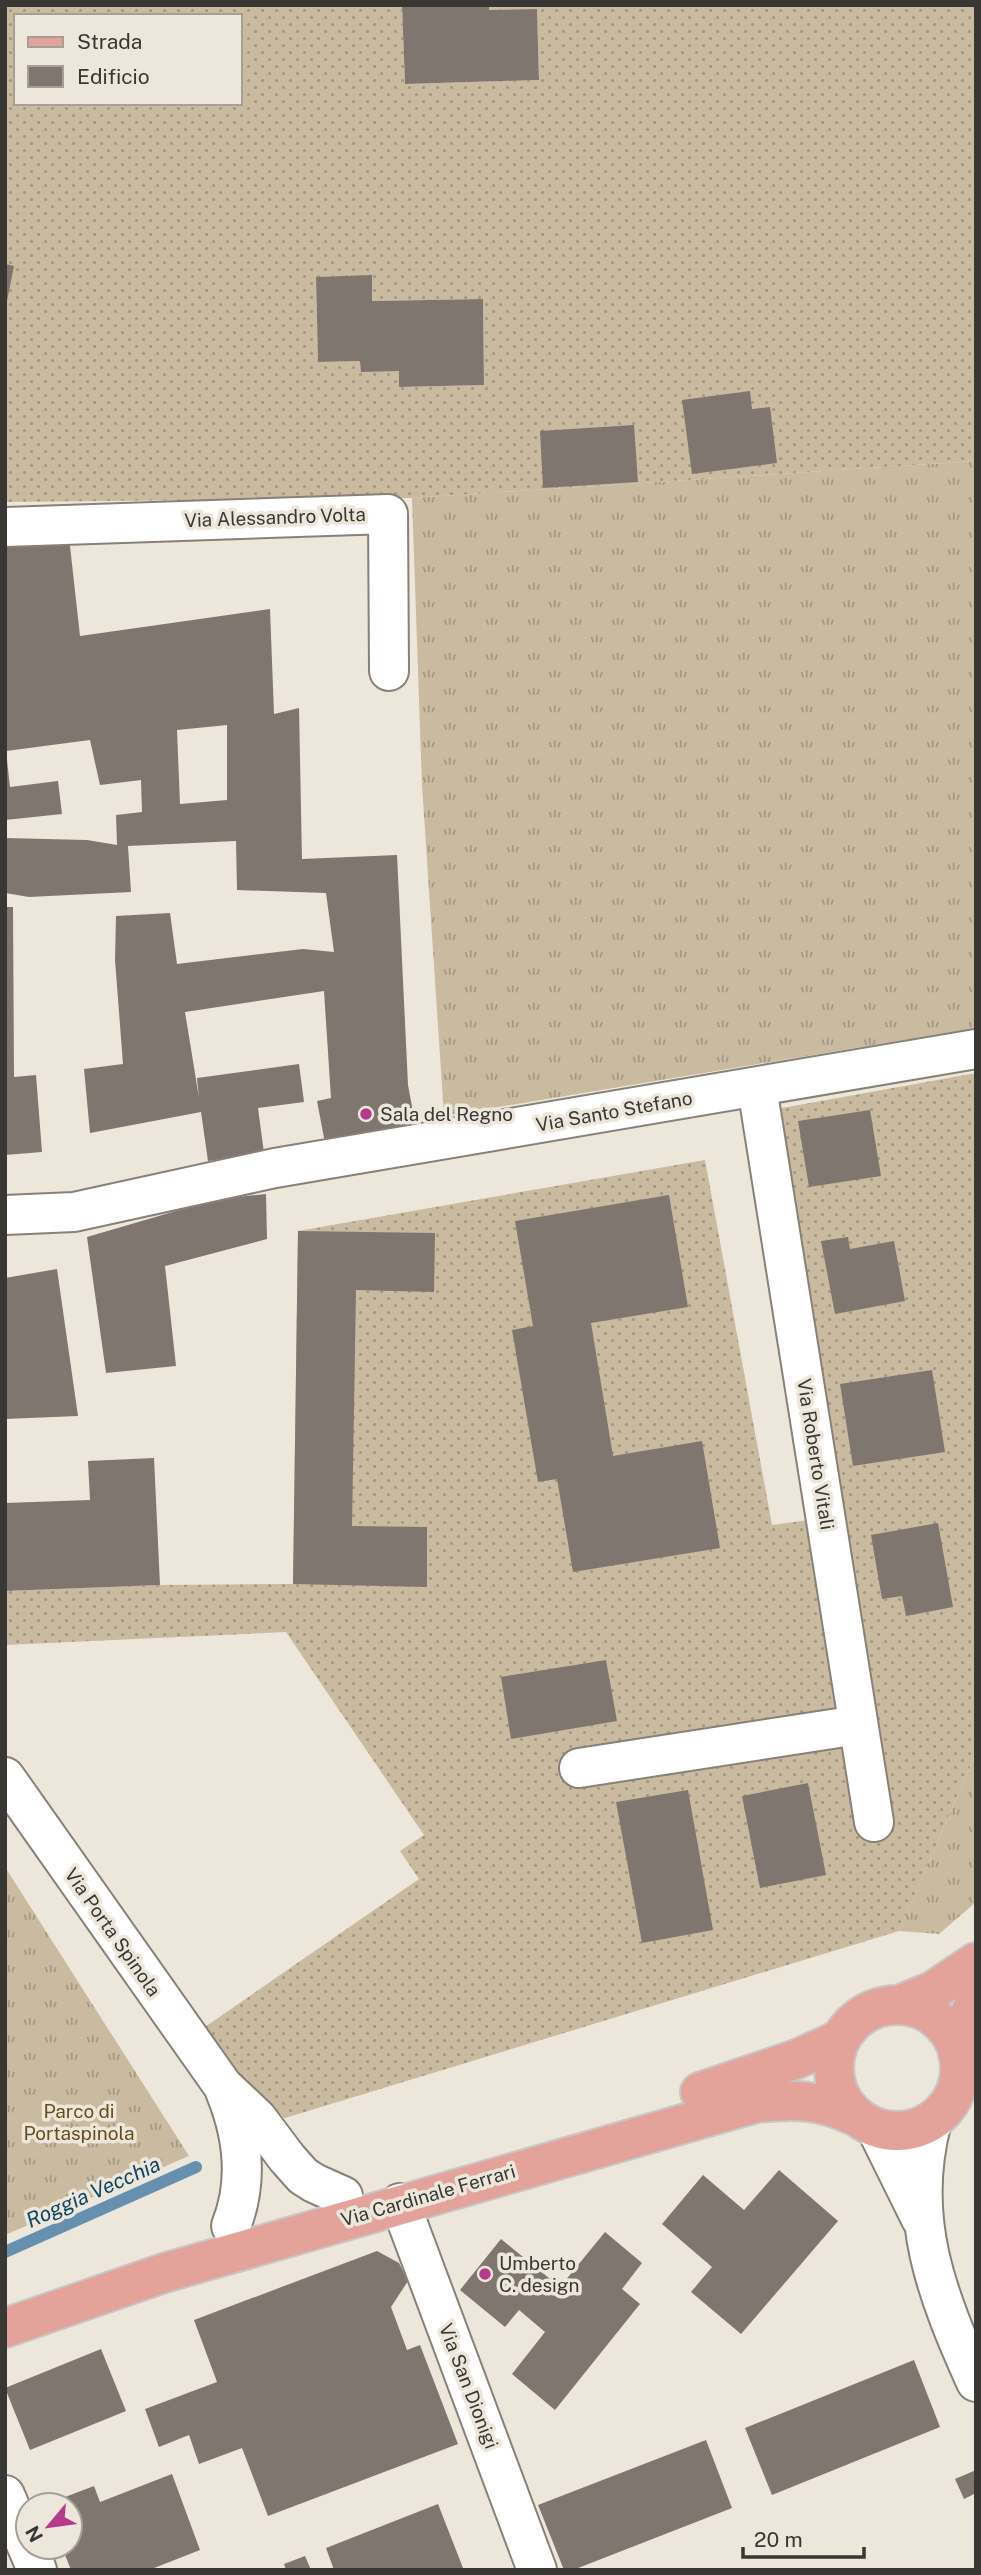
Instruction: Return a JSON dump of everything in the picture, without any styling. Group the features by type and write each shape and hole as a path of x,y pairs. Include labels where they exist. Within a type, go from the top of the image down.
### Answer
{"main road":[{"path":"899,2005 930,2014 943,2025 953,2039 958,2054 960,2077 955,2094 945,2109 932,2121 914,2129 895,2132 865,2122 839,2094 833,2066 841,2039 849,2027 864,2014 884,2006 899,2005 933,1991 976,1962"},
{"path":"958,2054 964,2028 976,2000"},
{"name":"Via Cardinale Ferrari","path":"5,2304 231,2226 730,2083 808,2055 841,2039"},
{"name":"Via Cardinale Ferrari","path":"5,2328 164,2273 400,2203 756,2103 796,2099 819,2102 865,2122"}],"street":[{"name":"Via Alessandro Volta","path":"5,527 388,513 389,671"},
{"name":"Via Santo Stefano","path":"5,1215 74,1212 275,1168 976,1049"},
{"name":"Via Roberto Vitali","path":"757,1087 874,1822"},
{"path":"579,1768 858,1725"},
{"name":"Via Porta Spinola","path":"5,1777 223,2086 257,2118 303,2176 343,2196"},
{"name":"Via Porta Spinola","path":"223,2086 237,2122 243,2154 239,2202 231,2226"},
{"path":"932,2121 926,2143 922,2220 929,2260 947,2319 976,2382"},
{"path":"865,2122 922,2220"},
{"name":"Via San Dionigi","path":"400,2203 537,2570"},
{"path":"5,2495 37,2570"}],"green space":[{"path":"5,5 402,5 405,84 539,80 537,9 489,10 489,5 976,5 976,461 412,498 5,502","holes":["371,276 372,301 483,299 484,385 399,387 399,371 360,361 318,362 316,277"]},
{"path":"976,461 976,1028 444,1116 422,785 412,498"},
{"path":"976,1073 976,1753 899,1931 285,2118 189,2038 419,1879 400,1851 424,1835 286,1632 5,1645 5,1591 160,1585 293,1584 298,1231 705,1160 772,1525 838,1516 771,1110"},
{"path":"976,1753 976,1902 939,1934 899,1931"},
{"name":"Parco di Portaspinola","path":"5,1867 189,2156 5,2235"}],"building":[{"path":"402,5 489,5 489,10 537,9 539,80 405,84"},
{"path":"5,264 14,266 6,306 5,306"},
{"path":"372,275 372,301 483,299 484,385 399,387 399,371 361,372 360,361 318,362 316,277"},
{"path":"750,391 752,409 770,407 777,463 692,474 682,400"},
{"path":"634,425 638,482 543,488 540,431"},
{"path":"68,528 80,636 270,609 274,714 299,708 302,859 397,855 408,1085 416,1128 325,1143 317,1101 331,1098 324,991 185,1012 199,1098 197,1078 299,1064 304,1102 258,1108 264,1153 208,1161 201,1112 90,1133 84,1069 123,1064 115,960 116,916 170,913 177,964 303,949 334,952 326,893 237,890 236,841 128,846 131,892 29,897 5,893 5,838 87,840 117,845 116,815 142,812 141,780 100,785 90,740 6,751 5,535","holes":["227,725 227,800 180,804 177,730"]},
{"path":"5,760 10,787 58,781 62,814 5,820"},
{"path":"5,907 13,907 14,1077 36,1075 42,1152 5,1155"},
{"path":"870,1110 881,1176 809,1187 798,1121"},
{"path":"266,1194 267,1239 165,1266 176,1366 106,1373 87,1237 217,1199"},
{"path":"669,1195 688,1307 591,1323 613,1456 702,1441 720,1548 573,1572 557,1479 538,1482 512,1330 533,1326 515,1221"},
{"path":"298,1231 435,1233 434,1292 356,1290 352,1526 427,1527 427,1587 293,1584"},
{"path":"848,1237 850,1249 894,1241 905,1301 835,1314 821,1241"},
{"path":"57,1269 78,1416 5,1419 5,1278"},
{"path":"932,1370 945,1452 853,1466 840,1384"},
{"path":"154,1458 160,1585 5,1591 5,1503 90,1500 88,1461"},
{"path":"938,1523 953,1607 906,1616 902,1596 882,1599 871,1535"},
{"path":"606,1660 617,1721 511,1739 501,1677"},
{"path":"808,1783 826,1875 760,1888 742,1796"},
{"path":"688,1790 713,1930 642,1943 616,1802"},
{"path":"779,2170 838,2221 741,2334 691,2292 712,2267 662,2224 703,2175 744,2210"},
{"path":"605,2232 642,2263 622,2289 640,2304 555,2410 512,2374 545,2332 519,2310 505,2327 460,2290 501,2239 560,2287"},
{"path":"377,2251 399,2263 408,2281 391,2307 407,2350 420,2345 458,2444 268,2516 242,2448 199,2464 189,2435 159,2447 145,2409 217,2382 194,2320"},
{"path":"101,2349 126,2411 30,2450 5,2388"},
{"path":"914,2360 940,2427 772,2495 745,2428"},
{"path":"706,2440 732,2508 573,2570 564,2570 538,2505"},
{"path":"976,2470 976,2493 964,2499 955,2479"},
{"path":"172,2474 200,2550 149,2570 71,2570 67,2561 84,2561 84,2491 81,2491 94,2486 100,2502"},
{"path":"438,2504 463,2568 334,2570 326,2548"},
{"path":"305,2556 311,2570 286,2570 284,2564"}],"waterway":[{"name":"Roggia Vecchia","path":"5,2252 196,2167"}],"place":[{"name":"Sala del Regno","path":"366,1114"},
{"name":"Umberto C. design","path":"485,2274"}]}
